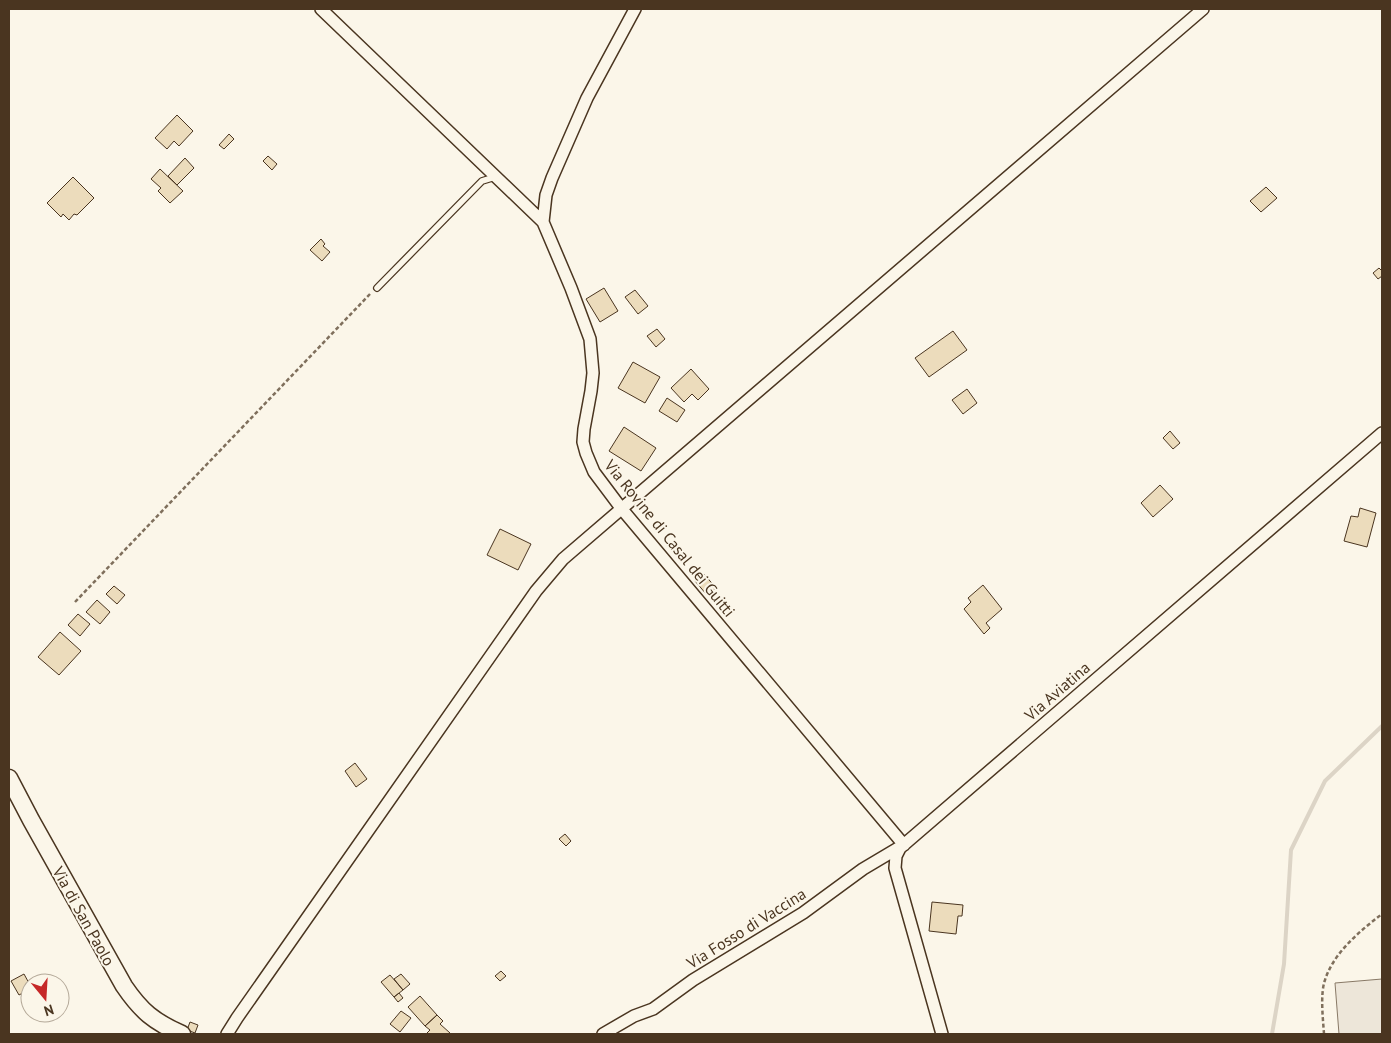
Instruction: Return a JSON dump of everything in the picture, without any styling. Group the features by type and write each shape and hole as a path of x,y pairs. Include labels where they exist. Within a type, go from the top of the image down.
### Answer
{"street":[{"path":"321,9 543,222"},
{"name":"Via Rovine di Casal dei Guitti","path":"635,9 587,98 564,151 546,195 543,222 590,339 593,372 584,429 583,442 586,453 594,472 621,508 904,845"},
{"path":"227,1034 540,585 569,553 1203,9"},
{"name":"Via Aviatina","path":"942,1034 896,868 896,856 904,845 1382,433"},
{"name":"Via di San Paolo","path":"9,778 124,986 151,1018 182,1034"},
{"name":"Via Fosso di Vaccina","path":"603,1034 634,1016 653,1009 693,980 803,913 863,869 904,845"}],"lane":[{"path":"377,288 482,181 495,177"}],"path":[{"path":"75,602 377,288"},
{"path":"1324,1034 1322,1011 1324,982 1331,965 1347,944 1382,914"}],"shaded area":[{"path":"1382,979 1382,1034 1339,1034 1335,983"}],"building":[{"path":"177,115 193,131 179,146 174,141 167,149 155,138"},
{"path":"229,134 234,139 224,149 219,145"},
{"path":"268,156 277,164 272,170 263,161"},
{"path":"185,158 194,168 177,185 168,176"},
{"path":"160,169 183,191 170,203 158,191 161,188 151,179"},
{"path":"73,177 94,198 77,215 74,214 69,220 63,214 61,217 47,203"},
{"path":"1266,187 1277,198 1261,212 1250,201"},
{"path":"321,239 325,244 323,246 330,252 322,261 310,250"},
{"path":"1379,268 1382,271 1382,276 1378,279 1373,273"},
{"path":"604,288 618,311 600,322 586,299"},
{"path":"635,290 648,306 638,314 625,297"},
{"path":"657,329 665,339 656,347 647,336"},
{"path":"953,331 967,350 929,377 915,358"},
{"path":"633,362 660,377 645,403 618,388"},
{"path":"691,369 709,389 698,400 692,394 684,402 671,388"},
{"path":"967,389 977,403 963,414 952,400"},
{"path":"667,398 685,410 677,422 659,411"},
{"path":"624,427 656,448 641,471 609,451"},
{"path":"1170,431 1180,443 1173,449 1163,438"},
{"path":"1160,485 1173,499 1153,517 1141,503"},
{"path":"1360,508 1376,513 1367,547 1344,541 1351,516 1358,517"},
{"path":"500,529 531,544 518,570 487,555"},
{"path":"704,574 716,588 707,595 695,581"},
{"path":"983,585 1002,609 986,623 990,628 984,634 964,609 971,602 968,598"},
{"path":"114,586 125,595 117,604 106,594"},
{"path":"97,600 110,612 100,624 86,612"},
{"path":"78,614 90,624 80,636 68,625"},
{"path":"60,632 81,651 59,675 38,657"},
{"path":"355,763 367,779 356,787 345,771"},
{"path":"565,834 571,841 566,846 559,839"},
{"path":"932,902 963,905 962,916 958,916 956,934 929,931"},
{"path":"501,971 506,976 500,981 495,976"},
{"path":"401,974 410,984 403,990 394,979"},
{"path":"390,975 403,990 394,997 381,982"},
{"path":"20,976 20,994 19,995 11,981"},
{"path":"399,993 403,998 398,1002 394,997"},
{"path":"420,996 437,1015 425,1026 408,1007"},
{"path":"401,1011 411,1018 400,1032 390,1024"},
{"path":"437,1015 443,1021 440,1024 449,1034 427,1033 430,1030 425,1026"},
{"path":"190,1022 198,1025 195,1033 187,1030"}],"waterway":[{"path":"1272,1034 1284,964 1291,850 1325,781 1382,726"}]}
